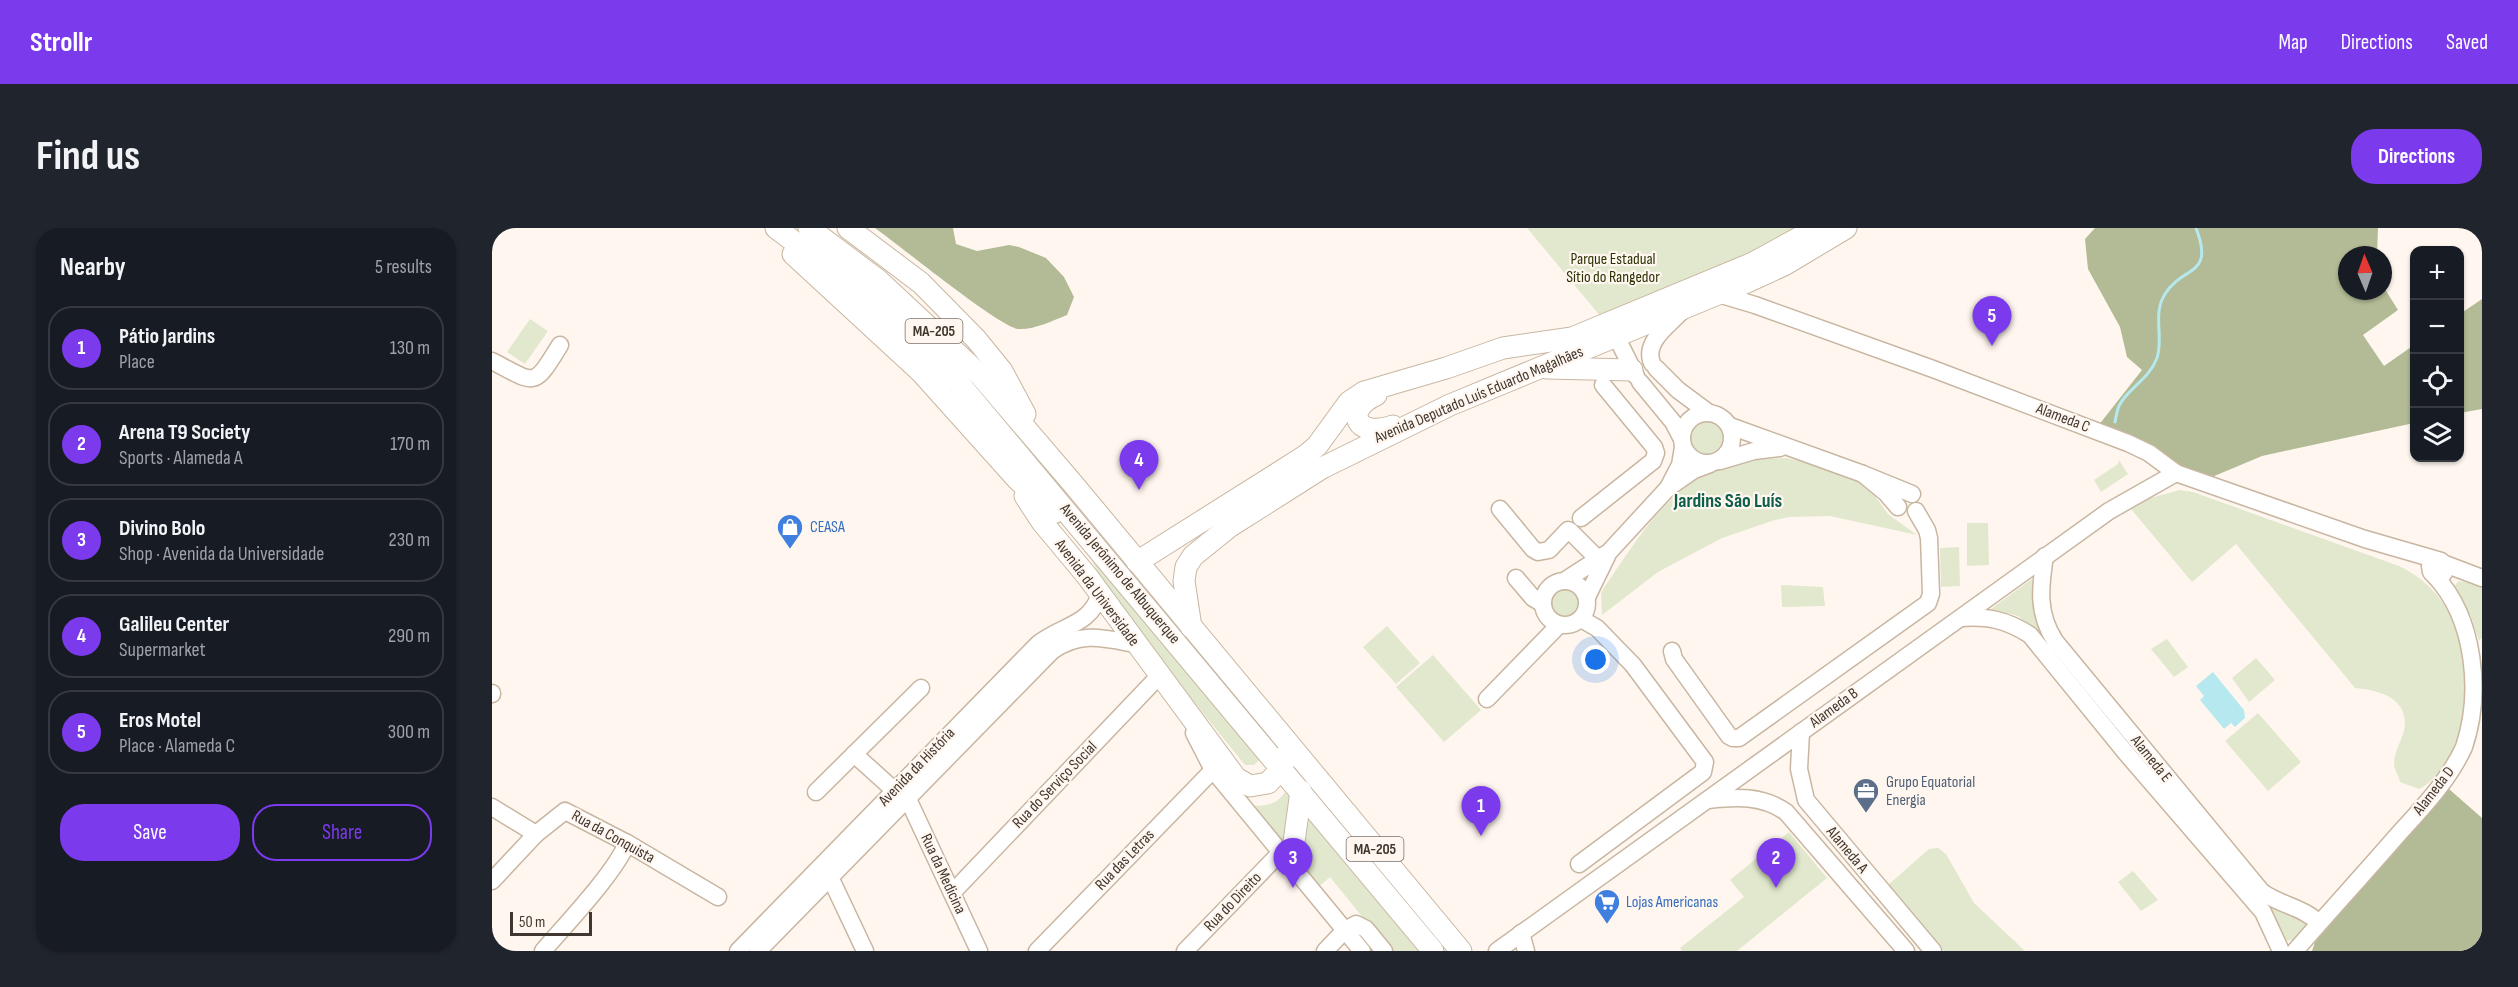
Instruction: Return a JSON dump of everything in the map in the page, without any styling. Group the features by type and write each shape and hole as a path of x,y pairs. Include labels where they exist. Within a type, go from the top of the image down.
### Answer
{"main road":[{"path":"764,228 921,372 1017,479 1109,561"},
{"name":"Avenida Jerônimo de Albuquerque","path":"776,228 859,290 945,369 1109,561 1433,951"},
{"name":"Avenida Jerônimo de Albuquerque","path":"809,228 878,280 980,375 1461,951"},
{"name":"MA-205","path":"848,228 921,283 976,339 1002,371 1043,448"},
{"name":"Avenida Deputado Luís Eduardo Magalhães","path":"1137,562 1312,451 1345,406 1358,395 1503,348 1563,340 1582,334 1753,263 1817,228"},
{"name":"Avenida Deputado Luís Eduardo Magalhães","path":"1191,628 1184,584 1185,572 1193,556 1207,542 1322,468 1449,405 1747,282 1784,265 1846,228"},
{"path":"1449,405 1375,430 1364,428 1358,419 1360,407 1369,398 1452,370 1503,348"},
{"path":"1537,368 1636,376"},
{"name":"Avenida da Universidade","path":"1017,479 1036,514 1100,594 1135,644 1241,782 1255,786 1264,785 1273,779 1282,768"},
{"path":"1282,768 1290,746"},
{"path":"1286,858 1301,791"}],"street":[{"path":"1747,282 1745,296 1755,305"},
{"name":"Alameda C","path":"1718,294 1934,369 2128,443 2149,453 2176,473 2366,539 2439,570 2482,578"},
{"path":"1686,307 1652,343 1650,356 1654,365 1678,390 1709,413"},
{"path":"1616,336 1636,376 1673,422 1682,443 1694,460 1714,463 1725,457 1733,442 1730,426"},
{"path":"492,361 525,378 536,378 542,374 560,345"},
{"path":"1500,509 1538,552 1549,550 1573,526 1653,461 1656,453 1654,447 1603,385"},
{"path":"1668,488 1680,465 1687,423 1701,414 1717,415 1730,426 1912,494 1919,501 1916,511 1929,538 1931,594 1928,603 1739,738 1729,736 1674,659 1672,651"},
{"path":"1604,556 1587,597 1588,605 1581,619 1571,625 1559,625 1549,619 1544,598 1550,586 1564,581 1604,556 1668,488 1694,470 1744,453 1768,448 1792,450"},
{"name":"Alameda B","path":"1497,951 2045,556 2117,506 2176,473"},
{"path":"1863,474 1878,485 1906,514 1916,511"},
{"path":"1898,507 1898,500 1902,495 1912,494"},
{"path":"1573,526 1604,556"},
{"name":"Alameda E","path":"2045,556 2040,603 2047,628 2132,748"},
{"name":"Alameda D","path":"2292,951 2434,793 2456,762 2469,736 2475,699 2474,665 2463,620 2439,570"},
{"path":"1564,581 1578,585 1587,597"},
{"path":"1088,636 1082,620 1092,612 1100,594"},
{"name":"Alameda E","path":"1960,618 1979,616 1997,619 2012,623 2030,635 2132,748 2263,912 2272,933 2292,951"},
{"path":"1579,864 1702,772 1705,762 1633,665 1597,628 1581,619"},
{"name":"Avenida da História","path":"758,951 825,872 1038,644 1054,632 1082,620"},
{"path":"1487,699 1559,625"},
{"name":"Avenida da História","path":"900,793 1043,658 1068,641 1088,636 1135,644"},
{"name":"Rua do Serviço Social","path":"952,893 1159,676"},
{"path":"816,792 921,688"},
{"name":"Avenida da Universidade","path":"1181,705 1213,770 1362,951"},
{"name":"Alameda A","path":"1801,732 1799,769 1806,800 1933,951"},
{"path":"854,754 900,793"},
{"name":"Rua das Letras","path":"1037,951 1213,770"},
{"name":"Rua da Medicina","path":"900,793 979,951"},
{"name":"Alameda A","path":"1707,800 1747,797 1768,802 1786,812 1906,951"},
{"name":"Alameda E","path":"2175,800 2262,892 2309,914 2319,923"},
{"path":"492,807 536,834"},
{"name":"Rua da Conquista","path":"494,876 536,834 565,811 571,812 627,843 718,897"},
{"path":"543,951 607,874 623,853 627,843"},
{"name":"Rua do Direito","path":"1185,951 1286,858"},
{"path":"825,872 865,951"},
{"name":"Avenida da História","path":"738,951 825,872"},
{"path":"2297,908 2317,908 2338,902"},
{"path":"1325,951 1352,925 1360,925 1384,951"},
{"path":"1521,933 1526,951"},
{"path":"2272,933 2272,951"}],"green space":[{"path":"875,228 953,228 956,244 977,251 1009,245 1046,258 1064,277 1074,297 1067,315 1043,325 1018,329 970,300"},
{"name":"Parque Estadual Sítio do Rangedor","path":"1527,228 1801,228 1756,255 1601,317"},
{"path":"2095,228 2378,228 2377,246 2338,246 2338,300 2392,300 2398,310 2363,335 2384,366 2410,348 2410,424 2262,456 2212,477 2176,467 2098,426 2142,370 2127,357 2120,327 2088,269 2085,239"},
{"path":"2482,299 2482,409 2464,412 2464,354 2464,311"},
{"path":"530,319 548,331 525,364 507,352"},
{"path":"1708,420 1721,425 1726,438 1721,451 1708,456 1695,451 1690,438 1695,425"},
{"path":"1786,458 1822,466 1870,489 1888,514 1917,535 1830,516 1789,517 1772,521 1722,538 1658,572 1602,615 1601,593 1605,586 1639,536 1680,491 1714,470 1732,464"},
{"path":"2119,460 2128,474 2101,492 2094,480 2118,464"},
{"path":"2180,490 2193,492 2399,566 2422,581 2441,600 2454,622 2462,647 2466,674 2466,701 2451,752 2434,778 2419,789 2400,782 2394,760 2404,731 2403,711 2392,698 2384,694 2355,688 2236,544 2192,582 2131,509 2147,499"},
{"path":"1967,523 1988,523 1989,565 1967,566"},
{"path":"1959,547 1960,586 1941,587 1940,548"},
{"path":"1089,555 1259,760 1254,765 1245,765 1114,603"},
{"path":"2032,579 2033,601 2043,633 2041,635 2018,616 1991,609"},
{"path":"2459,581 2482,585 2482,637 2479,641 2471,616 2454,589"},
{"path":"1565,585 1576,590 1581,601 1576,612 1565,617 1554,612 1549,601 1554,590"},
{"path":"1781,585 1823,587 1825,606 1782,607"},
{"path":"1387,626 1420,663 1396,684 1363,647"},
{"path":"2167,639 2188,667 2174,677 2151,649"},
{"path":"1433,655 1481,710 1444,742 1396,687"},
{"path":"2256,658 2275,680 2249,702 2232,678"},
{"path":"2258,713 2301,762 2268,791 2225,741"},
{"path":"2449,789 2482,818 2482,951 2312,951 2315,942"},
{"path":"1285,792 1289,797 1284,847 1248,805 1259,806 1273,803"},
{"path":"1309,820 1418,951 1390,951 1330,877 1317,888 1297,863"},
{"path":"1789,832 1827,878 1737,951 1682,951 1680,948 1744,897 1730,880"},
{"path":"1938,848 1946,854 1974,903 2025,951 1944,951 1888,885 1929,849"},
{"path":"2133,871 2158,900 2141,911 2118,882"},
{"path":"2262,899 2306,920 2306,927 2294,940 2283,941"}],"water":[{"path":"2213,672 2244,710 2245,718 2235,727 2231,723 2224,729 2200,700 2204,696 2196,686"}],"waterway":[{"path":"2115,422 2120,404 2149,372 2157,358 2159,309 2165,294 2172,285 2199,263 2202,255 2196,228"}],"place":[{"name":"Eros Motel","path":"1992,346"},
{"name":"Galileu Center","path":"1139,490"},
{"name":"CEASA","path":"790,550"},
{"name":"Grupo Equatorial Energia","path":"1866,814"},
{"name":"Pátio Jardins","path":"1481,836"},
{"name":"Divino Bolo","path":"1293,888"},
{"name":"Arena T9 Society","path":"1776,888"},
{"name":"Lojas Americanas","path":"1607,925"}],"district":[{"name":"Jardins São Luís","path":"1728,501"}]}
